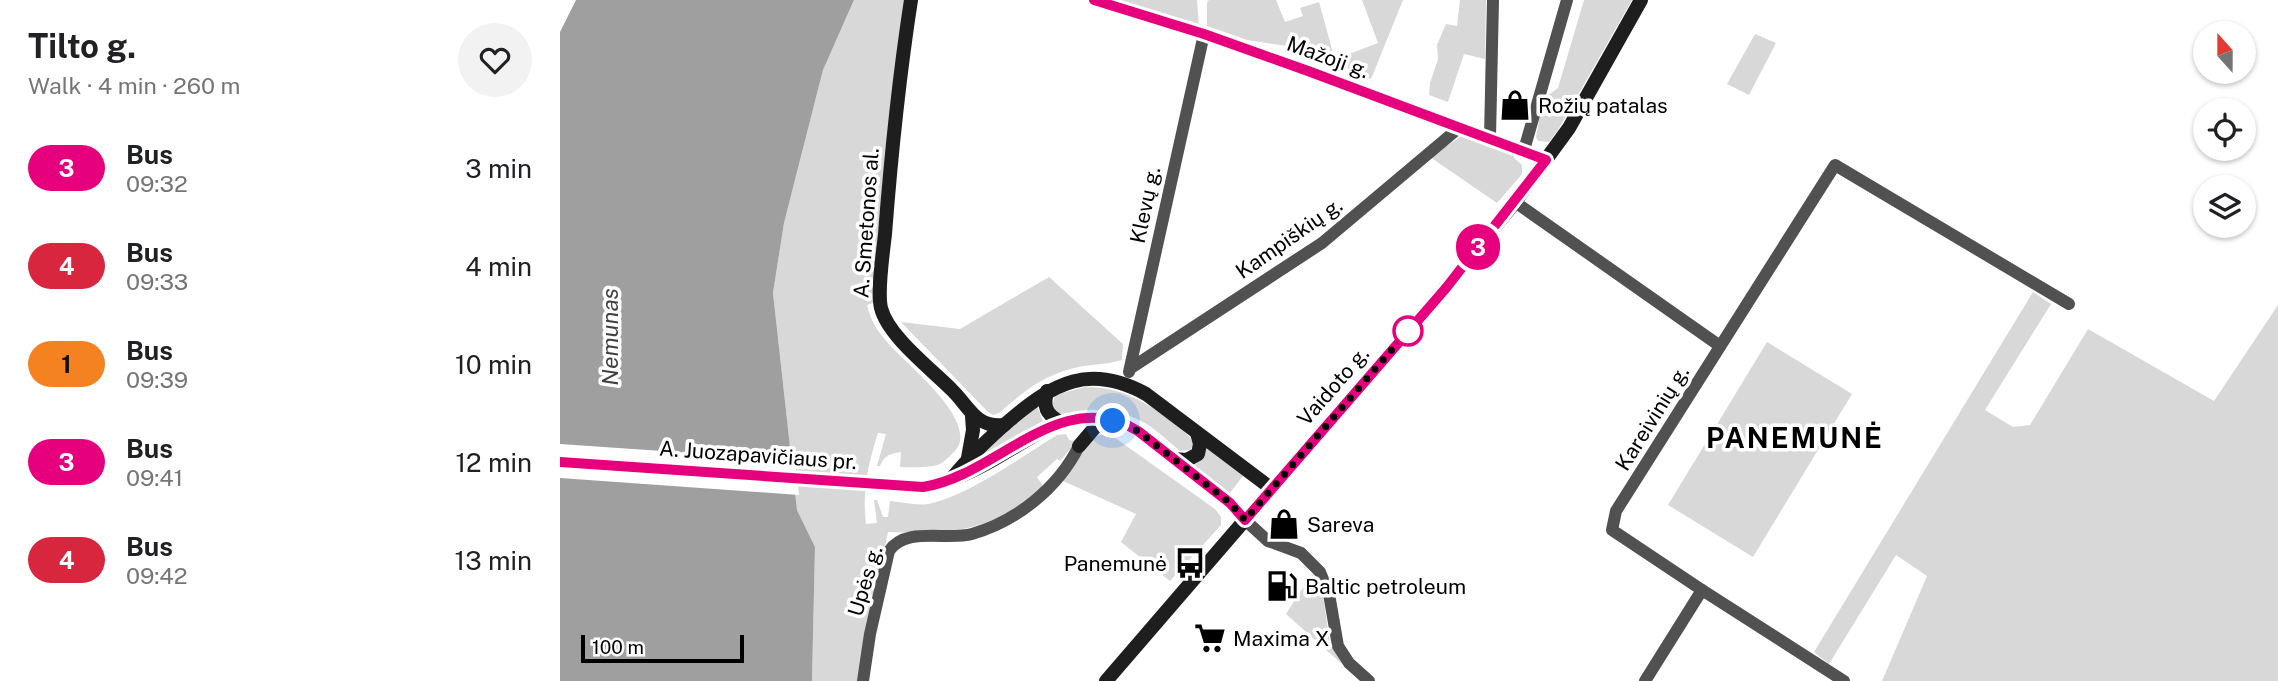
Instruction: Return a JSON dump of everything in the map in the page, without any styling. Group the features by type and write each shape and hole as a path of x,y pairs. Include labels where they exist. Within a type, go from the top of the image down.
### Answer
{"main road":[{"name":"A. Smetonos al.","path":"911,0 892,138 881,308 899,337 961,398 972,416"},
{"name":"Mažoji g.","path":"1094,0 1204,34 1490,137 1546,160"},
{"name":"Vaidoto g.","path":"1107,681 1446,288 1515,202 1569,128 1641,0"},
{"path":"951,479 968,458 1004,425 1047,391 1074,381 1096,380 1125,383 1146,394 1272,489"},
{"path":"1047,391 1044,403 1047,412 1076,432 1079,446"},
{"path":"972,416 991,426 1004,425"},
{"path":"968,458 973,430 972,416"},
{"path":"1063,421 1101,419 1129,426 1230,503 1245,520"},
{"path":"1079,446 1101,419"},
{"name":"A. Juozapavičiaus pr.","path":"560,462 923,487 940,484 995,459 1027,438 1063,421"},
{"path":"1173,459 1187,460 1198,454 1200,444 1197,433"}],"street":[{"path":"1490,137 1493,0"},
{"path":"1524,150 1567,0"},
{"name":"Klevų g.","path":"1125,383 1131,368 1204,34"},
{"name":"Kampiškių g.","path":"1131,368 1321,243 1460,127"},
{"path":"1515,202 1720,346 1835,165 2070,304"},
{"name":"Kareivinių g.","path":"1720,346 1616,510 1612,530 1844,681"},
{"name":"Upės g.","path":"863,681 870,634 889,551 894,544 907,538 969,535 1005,519 1043,495 1079,446"},
{"path":"1245,520 1268,541 1301,553 1320,572 1329,594 1338,646 1349,663 1368,681"},
{"path":"1645,681 1702,590"}],"shaded area":[{"path":"854,0 905,0 882,185 873,303 867,305 873,321 888,343 950,410 958,425 960,439 955,451 945,461 936,465 900,467 901,452 893,453 877,466 886,434 878,433 867,478 866,524 877,523 874,500 877,500 883,517 888,517 890,501 928,504 943,500 994,475 1057,435 1066,434 1069,440 1073,441 1072,447 1060,461 1057,459 1037,477 1043,486 1040,490 1026,502 998,517 953,531 888,532 868,629 861,681 812,681 815,547 797,510 773,293 784,223 823,70"},
{"path":"1115,0 1197,0 1199,28"},
{"path":"1209,0 1276,0 1285,22 1303,16 1300,8 1319,2 1333,53 1247,40 1207,26"},
{"path":"1362,0 1403,0 1371,79 1352,73 1346,66 1349,54 1378,43"},
{"path":"1460,0 1486,0 1485,59 1464,54 1448,102 1429,95 1430,83 1438,59 1437,45 1446,24 1457,26"},
{"path":"1584,0 1632,0 1558,130 1549,142 1538,141 1536,137 1543,99 1558,88"},
{"path":"1755,34 1776,43 1749,95 1727,84"},
{"path":"1463,135 1514,155 1522,165 1522,174 1497,203 1430,157"},
{"path":"1049,277 1123,344 1122,360 1084,366 1048,377 993,415 901,322 960,329"},
{"path":"2033,292 2051,304 1985,410 2013,427 2030,425 2088,329 2214,401 2278,305 2278,681 1882,681 1927,576 1896,555 1829,664 1814,652"},
{"path":"1767,342 1852,394 1753,557 1668,505"},
{"path":"1085,387 1109,389 1141,401 1181,429 1194,445 1190,450 1180,451 1146,424 1122,414 1060,414 1052,407 1055,395"},
{"path":"1037,406 1043,421 979,461 977,458"},
{"path":"1099,435 1111,435 1215,509 1221,517 1221,525 1170,581 1121,542 1136,514 1061,480 1092,439"},
{"path":"1206,448 1243,476 1229,494 1193,466 1201,460"},
{"path":"1311,575 1322,590 1330,643 1342,664 1286,614"}],"water":[{"name":"Nemunas","path":"576,0 854,0 823,70 784,223 773,293 797,510 815,547 812,681 560,681 560,32"}],"pier":[{"path":"560,444 795,460 799,495 560,478"}],"bus line":[{"name":"3","path":"560,462 923,487 940,484 976,469 1043,429 1060,422 1101,419 1121,423 1138,431 1230,503 1245,520 1446,288 1546,160 1204,34 1094,0"}],"place":[{"name":"Rožių patalas","path":"1515,105"},
{"name":"Sareva","path":"1284,524"},
{"name":"Panemunė","path":"1190,563"},
{"name":"Baltic petroleum","path":"1282,586"},
{"name":"Maxima X","path":"1210,638"}],"district":[{"name":"PANEMUNĖ","path":"1795,437"}],"route":[{"path":"1113,421 1138,431 1230,503 1245,520 1408,331"}]}
